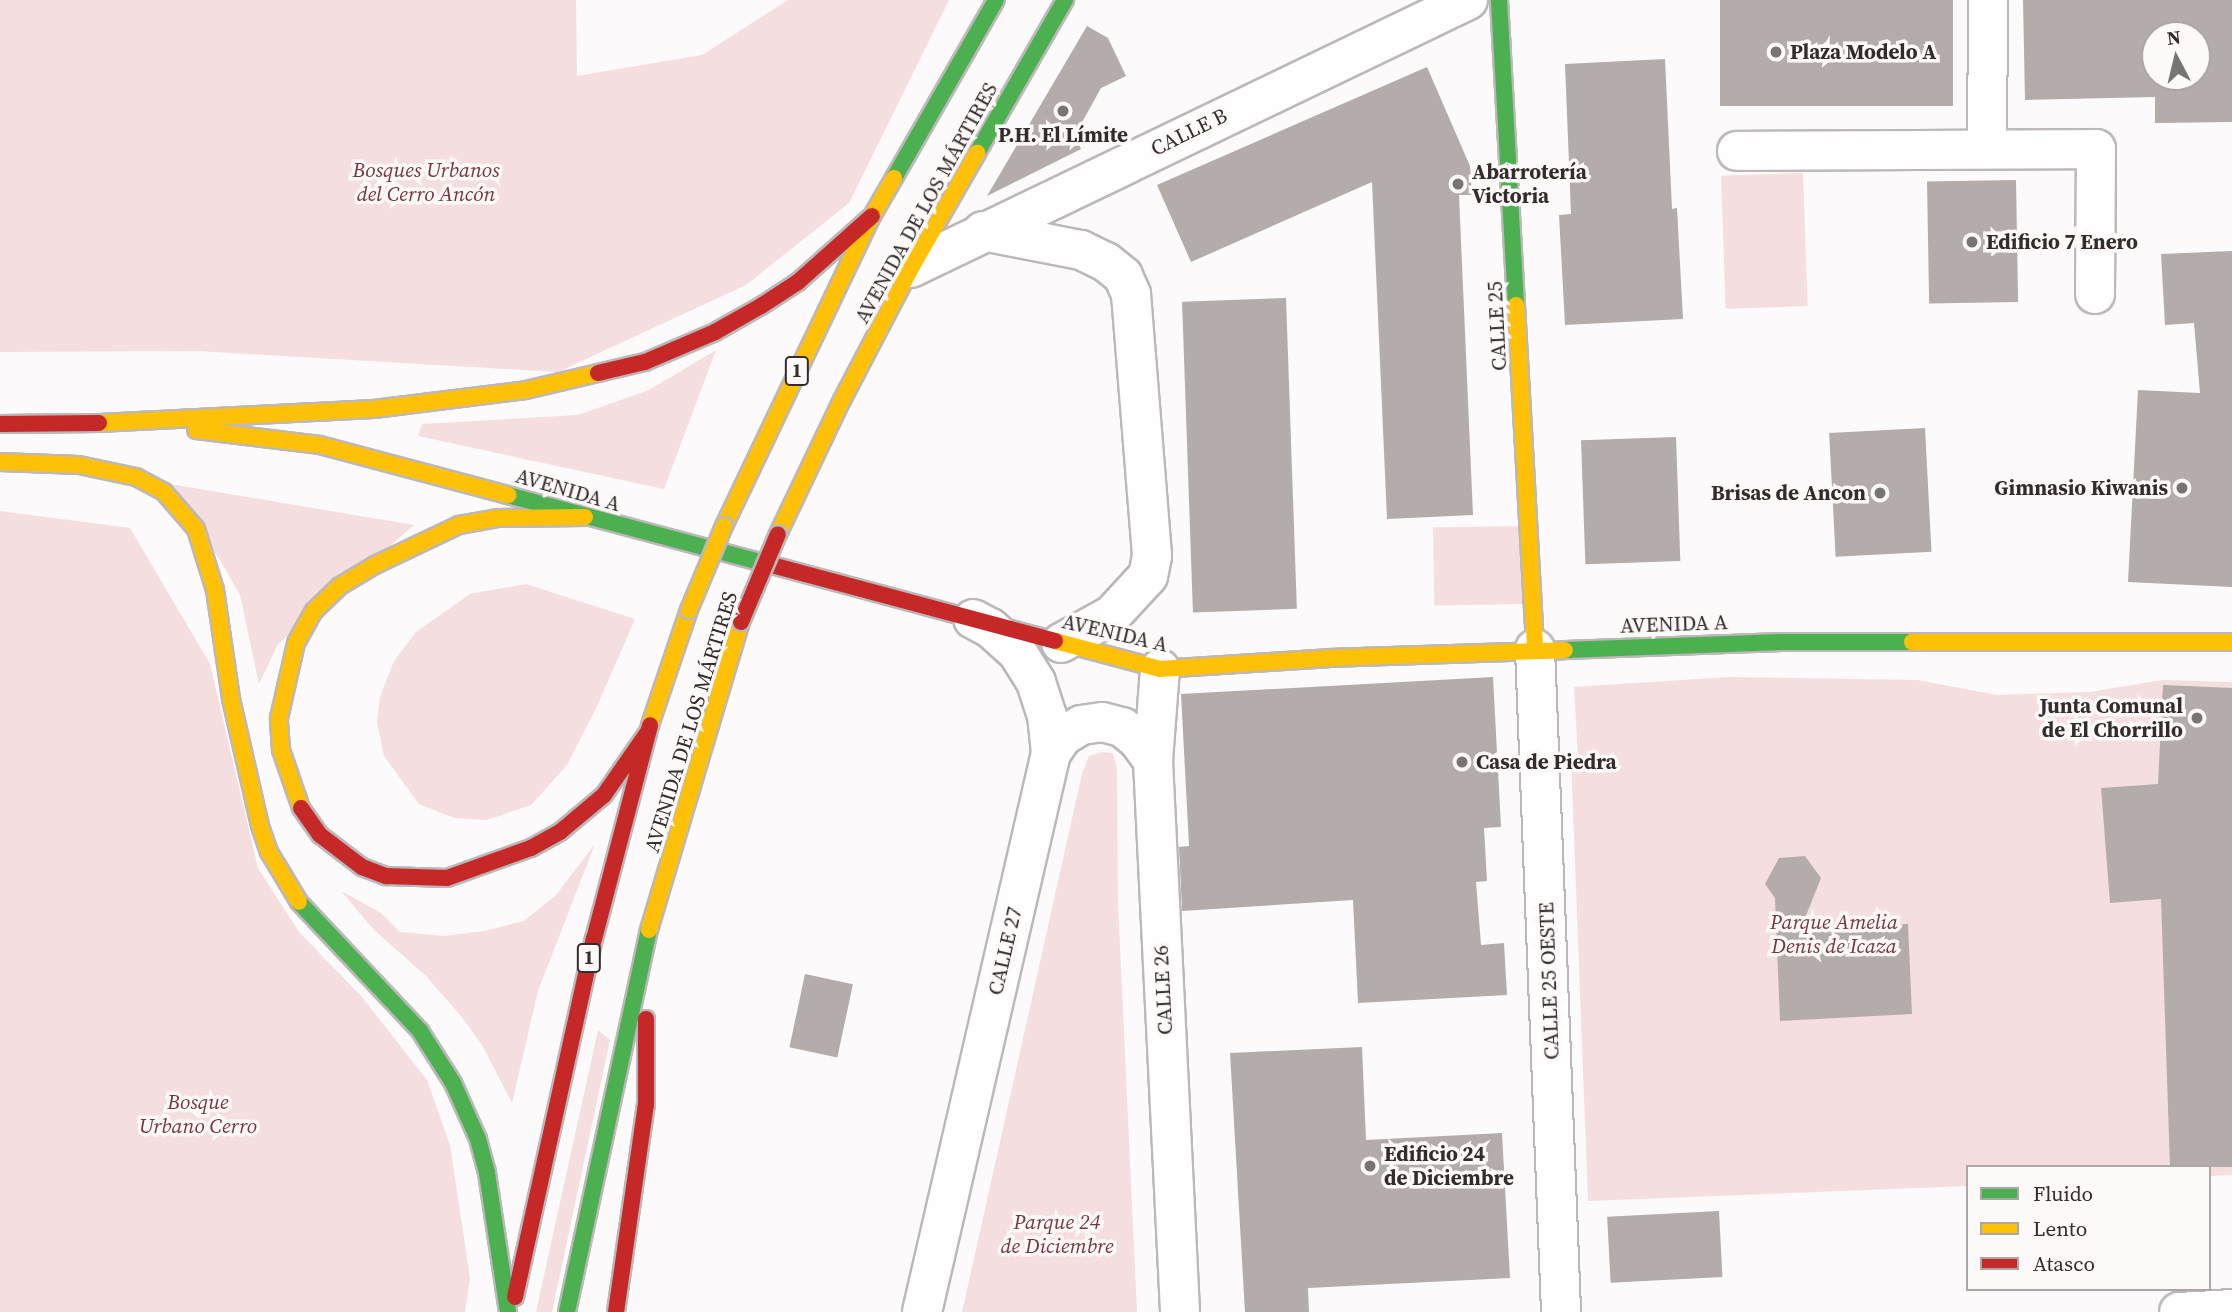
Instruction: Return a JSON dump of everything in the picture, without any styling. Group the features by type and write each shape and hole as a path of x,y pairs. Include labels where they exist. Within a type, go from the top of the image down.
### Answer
{"main road":[{"name":"AVENIDA DE LOS MÁRTIRES","path":"510,1312 594,939 648,732 688,610 724,526 872,216 996,0"},
{"name":"AVENIDA DE LOS MÁRTIRES","path":"567,1312 646,940 741,622 778,534 842,400 911,268 1065,0"},
{"name":"CALLE 25","path":"1499,0 1535,649"},
{"path":"0,424 99,423 374,409 447,402 537,388 645,362 715,332 798,282 872,216"},
{"name":"AVENIDA A","path":"99,423 241,434 320,445 1160,669 1535,649 1782,642 2232,642"},
{"path":"0,463 79,466 136,477 163,492 183,511 196,529 212,578 231,699 260,826 286,883 303,908 420,1031 466,1108 487,1173 510,1312"},
{"path":"585,517 497,518 459,525 374,565 340,586 314,611 296,643 283,692 279,718 281,750 289,781 301,809 320,835 337,852 362,867 386,876 447,878 531,848 581,817 604,795 648,732"},
{"path":"616,1312 646,1105 646,940"}],"street":[{"name":"CALLE B","path":"911,268 983,231 1468,0"},
{"path":"1987,149 1988,0"},
{"path":"1737,151 2096,149 2095,294"},
{"path":"983,231 1081,250 1106,262 1123,276 1131,294 1152,556 1148,576 1112,615 1061,643"},
{"name":"CALLE 27","path":"922,1312 1051,753 1048,716 1036,682 1017,652 990,628 971,618"},
{"name":"CALLE 25 OESTE","path":"1535,649 1561,1312"},
{"name":"CALLE 26","path":"1160,669 1153,761 1180,1312"},
{"path":"1051,753 1063,736 1081,725 1102,722 1122,727 1153,761"},
{"path":"2179,1312 2232,1309"}],"green space":[{"name":"Bosques Urbanos del Cerro Ancón","path":"0,0 576,0 577,76 702,55 788,0 949,0 849,203 746,285 558,372 197,351 0,352"},
{"path":"1803,173 1808,306 1726,309 1721,176"},
{"path":"716,350 664,489 418,436 422,424 578,415 649,390"},
{"path":"164,483 414,525 278,644 259,684 240,595 220,560"},
{"name":"Bosque Urbano Cerro","path":"0,511 130,528 210,664 258,868 299,932 362,997 427,1080 450,1145 470,1278 465,1312 0,1312"},
{"path":"1522,526 1523,604 1434,606 1433,528"},
{"path":"526,584 635,619 598,704 567,765 531,805 487,820 454,818 419,804 384,756 377,722 380,697 394,661 416,632 470,594"},
{"name":"Parque Amelia Denis de Icaza","path":"1729,677 1917,680 1997,695 2090,692 2162,680 2232,682 2232,1175 2211,1176 2211,1165 1966,1165 1966,1186 1588,1201 1571,757 1578,757 1574,687"},
{"name":"Parque 24 de Diciembre","path":"1102,752 1113,753 1117,769 1118,904 1137,1312 962,1312 1082,774 1089,756"},
{"path":"595,844 538,991 512,1103 482,1045 461,1016 426,976 373,929 341,891 381,913 400,932 444,936 485,931 524,921 556,895"},
{"path":"598,1030 610,1040 552,1312 536,1312"}],"building":[{"path":"1720,0 1953,0 1953,106 1720,106"},
{"path":"2023,0 2232,0 2232,122 2155,123 2155,97 2025,100"},
{"name":"P.H. El Límite","path":"1087,26 1108,38 1126,76 1101,88 1075,135 1081,149 987,196"},
{"path":"1665,59 1672,209 1677,208 1683,319 1565,325 1559,215 1571,214 1565,64"},
{"path":"1427,67 1470,166 1472,195 1459,195 1473,515 1387,519 1372,182 1191,262 1157,185"},
{"name":"Edificio 7 Enero","path":"2016,180 2018,302 1929,304 1927,182"},
{"name":"Gimnasio Kiwanis","path":"2232,251 2232,587 2128,582 2138,390 2200,393 2194,323 2165,325 2161,254"},
{"path":"1286,298 1297,609 1193,612 1182,302"},
{"name":"Brisas de Ancon","path":"1925,428 1931,552 1836,557 1829,433"},
{"path":"1676,437 1680,561 1585,564 1581,440"},
{"path":"1493,677 1501,827 1484,828 1487,881 1476,882 1481,945 1504,943 1507,995 1358,1003 1353,900 1182,911 1179,847 1189,846 1181,694"},
{"path":"2163,685 2232,688 2232,1167 2170,1165 2161,899 2110,903 2101,788 2158,784"},
{"path":"1805,856 1821,878 1801,928 1908,924 1912,1014 1780,1021 1775,898 1765,884 1779,858"},
{"path":"805,974 853,984 837,1058 789,1047"},
{"name":"Edificio 24 de Diciembre","path":"1362,1047 1366,1140 1502,1133 1510,1278 1308,1288 1309,1312 1245,1312 1230,1053"},
{"path":"1719,1211 1722,1277 1611,1283 1607,1217"}],"traffic: fast":[{"path":"894,178 996,0"},
{"path":"977,153 1065,0"},
{"path":"1499,0 1516,305"},
{"path":"508,495 772,565"},
{"path":"1565,650 1782,642 1912,642"},
{"path":"299,902 420,1031 453,1083 478,1139 487,1173 508,1312"},
{"path":"567,1312 649,930"}],"traffic: slow":[{"path":"778,534 842,400 911,268 977,153"},
{"path":"724,526 872,216 894,178"},
{"path":"1516,305 1535,649"},
{"path":"99,423 374,409 526,390 598,373"},
{"path":"196,430 320,445 508,495"},
{"path":"0,462 79,465 136,477 164,492 196,529 215,590 231,699 260,826 269,852 299,902"},
{"path":"301,808 281,750 279,718 296,643 314,611 340,586 375,565 459,525 497,518 585,517"},
{"path":"689,610 724,526"},
{"path":"650,725 689,610"},
{"path":"649,930 741,622"},
{"path":"1055,641 1160,669 1328,658 1565,650"},
{"path":"1912,642 2232,642"}],"traffic: jam":[{"path":"598,373 645,362 715,332 761,306 798,282 872,216"},
{"path":"0,424 99,423"},
{"path":"741,622 778,534"},
{"path":"772,565 1055,641"},
{"path":"515,1297 594,939 650,725"},
{"path":"301,808 320,835 362,867 386,876 447,878 531,848 560,832 604,795 648,732"},
{"path":"616,1312 646,1105 646,1019"}],"place":[{"name":"Plaza Modelo A","path":"1776,52"},
{"name":"P.H. El Límite","path":"1063,111"},
{"name":"Abarrotería Victoria","path":"1458,184"},
{"name":"Edificio 7 Enero","path":"1972,242"},
{"name":"Gimnasio Kiwanis","path":"2182,488"},
{"name":"Brisas de Ancon","path":"1880,493"},
{"name":"Junta Comunal de El Chorrillo","path":"2197,718"},
{"name":"Casa de Piedra","path":"1462,762"},
{"name":"Edificio 24 de Diciembre","path":"1370,1166"}]}
